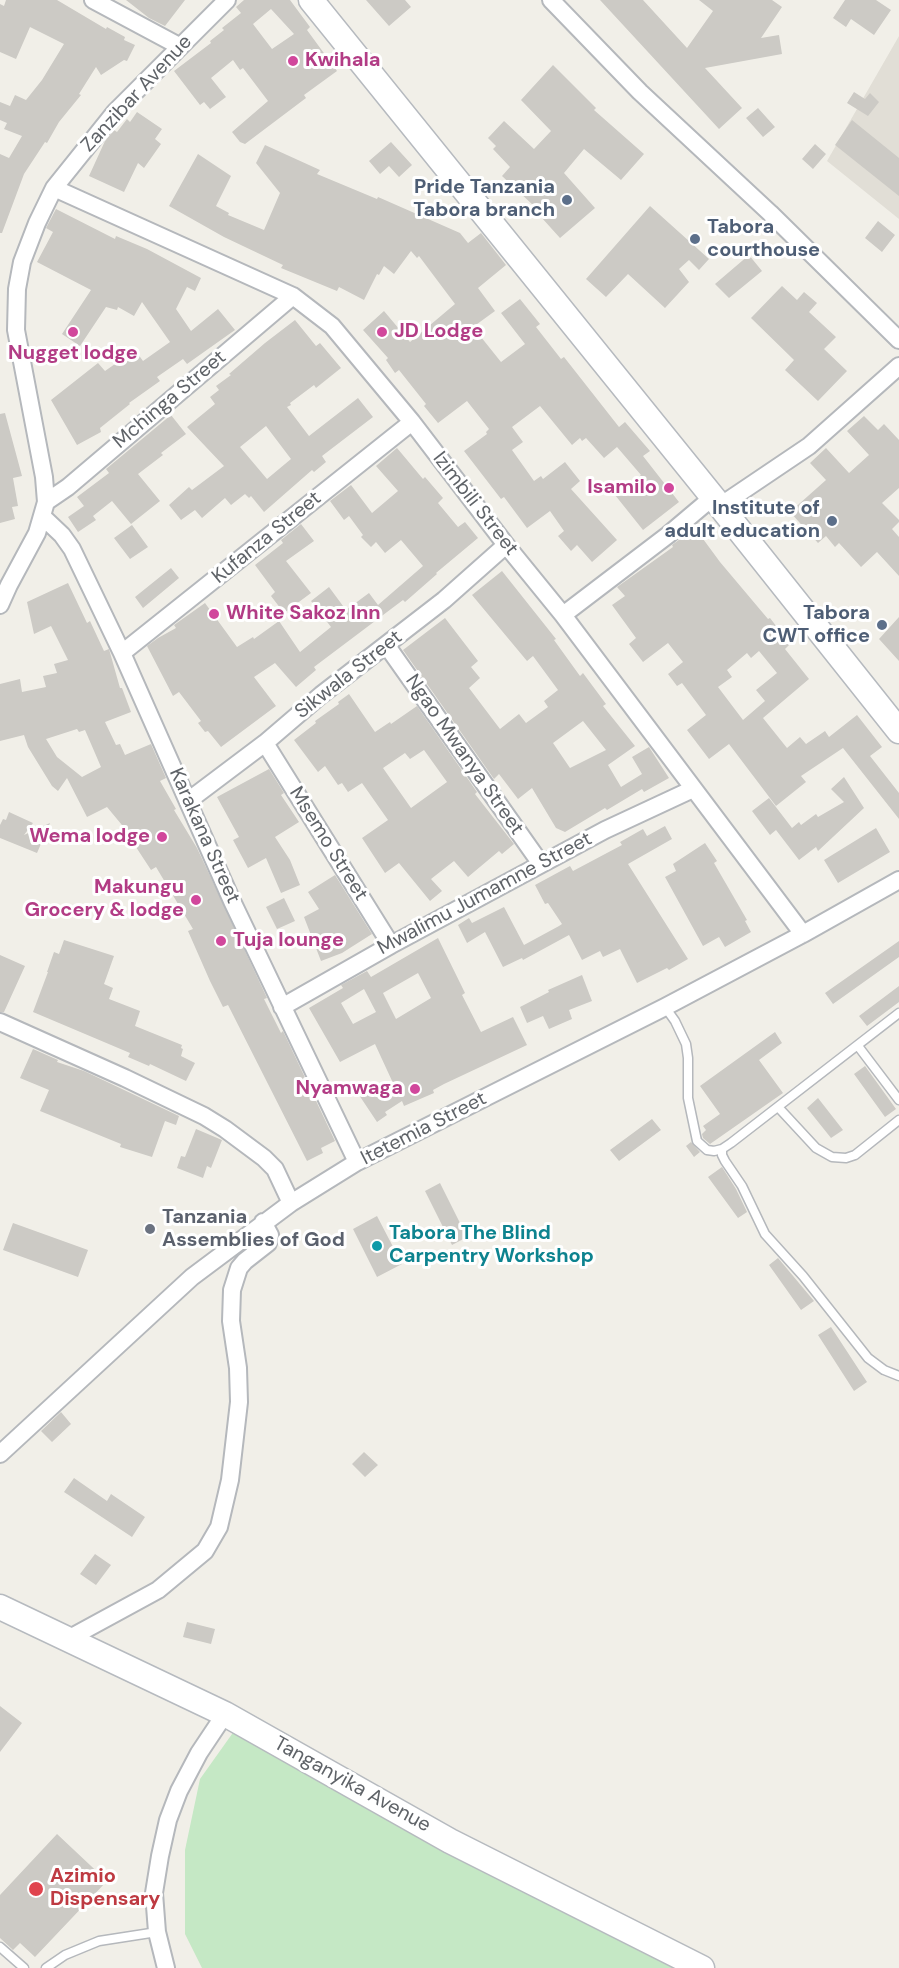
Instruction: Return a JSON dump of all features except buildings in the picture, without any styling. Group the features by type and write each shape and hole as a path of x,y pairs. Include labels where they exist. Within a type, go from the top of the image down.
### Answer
{"main road":[{"path":"311,0 899,731"},
{"name":"Tanganyika Avenue","path":"0,1607 225,1714 450,1840 702,1968"}],"street":[{"path":"93,0 179,46"},
{"name":"Zanzibar Avenue","path":"0,605 37,533 44,509 44,477 16,330 17,289 21,262 54,188 114,112 227,0"},
{"path":"550,0 640,92 770,213 899,340"},
{"name":"Izimbili Street","path":"54,188 293,296 332,326 412,422 562,615 803,934"},
{"name":"Mchinga Street","path":"44,509 293,296"},
{"path":"562,615 716,501 809,446 899,366"},
{"name":"Kufanza Street","path":"122,653 412,422"},
{"name":"Karakana Street","path":"44,509 72,549 122,653 282,1007 357,1162"},
{"name":"Sikwala Street","path":"188,801 265,743 321,695 387,646 444,600 506,545"},
{"name":"Ngao Mwanya Street","path":"387,646 541,864"},
{"name":"Msemo Street","path":"265,743 391,945"},
{"name":"Mwalimu Jumamne Street","path":"282,1007 391,945 605,830 693,789"},
{"name":"Itetemia Street","path":"0,1454 192,1277 291,1203 357,1162 665,1007 899,880"},
{"path":"0,1022 204,1116 225,1129 264,1158 274,1169 291,1203"},
{"path":"68,1639 158,1590 205,1551 219,1527 230,1480 239,1402 238,1368 231,1321 232,1290 239,1268 268,1243 270,1235 263,1222"},
{"path":"166,1968 157,1932 154,1893 168,1820 179,1791 199,1753 225,1714"}],"lane":[{"path":"665,1007 686,1044 689,1064 688,1098 697,1141 707,1150 714,1151 722,1149 899,1013"},
{"path":"858,1046 899,1100"},
{"path":"778,1107 816,1148 832,1157 846,1158 855,1155 899,1120"},
{"path":"722,1149 725,1161 742,1186 765,1234 803,1276 863,1352 876,1364 899,1376"},
{"path":"46,1968 65,1955 99,1941 157,1932"},
{"path":"0,1947 24,1968"}],"shaded area":[{"path":"899,36 899,219 827,161"}],"green space":[{"path":"237,1727 700,1968 202,1968 185,1934 185,1850 200,1779"}],"place":[{"name":"Kwihala","path":"293,61"},
{"name":"Pride Tanzania Tabora branch","path":"567,200"},
{"name":"Tabora courthouse","path":"695,239"},
{"name":"Nugget lodge","path":"73,332"},
{"name":"JD Lodge","path":"382,332"},
{"name":"Isamilo","path":"669,488"},
{"name":"Institute of adult education","path":"832,521"},
{"name":"White Sakoz Inn","path":"214,614"},
{"name":"Tabora CWT office","path":"882,625"},
{"name":"Wema lodge","path":"162,837"},
{"name":"Makungu Grocery & lodge","path":"196,900"},
{"name":"Tuja lounge","path":"221,941"},
{"name":"Nyamwaga","path":"415,1089"},
{"name":"Tanzania Assemblies of God","path":"150,1229"},
{"name":"Tabora The Blind Carpentry Workshop","path":"377,1246"},
{"name":"Azimio Dispensary","path":"36,1889"}]}
